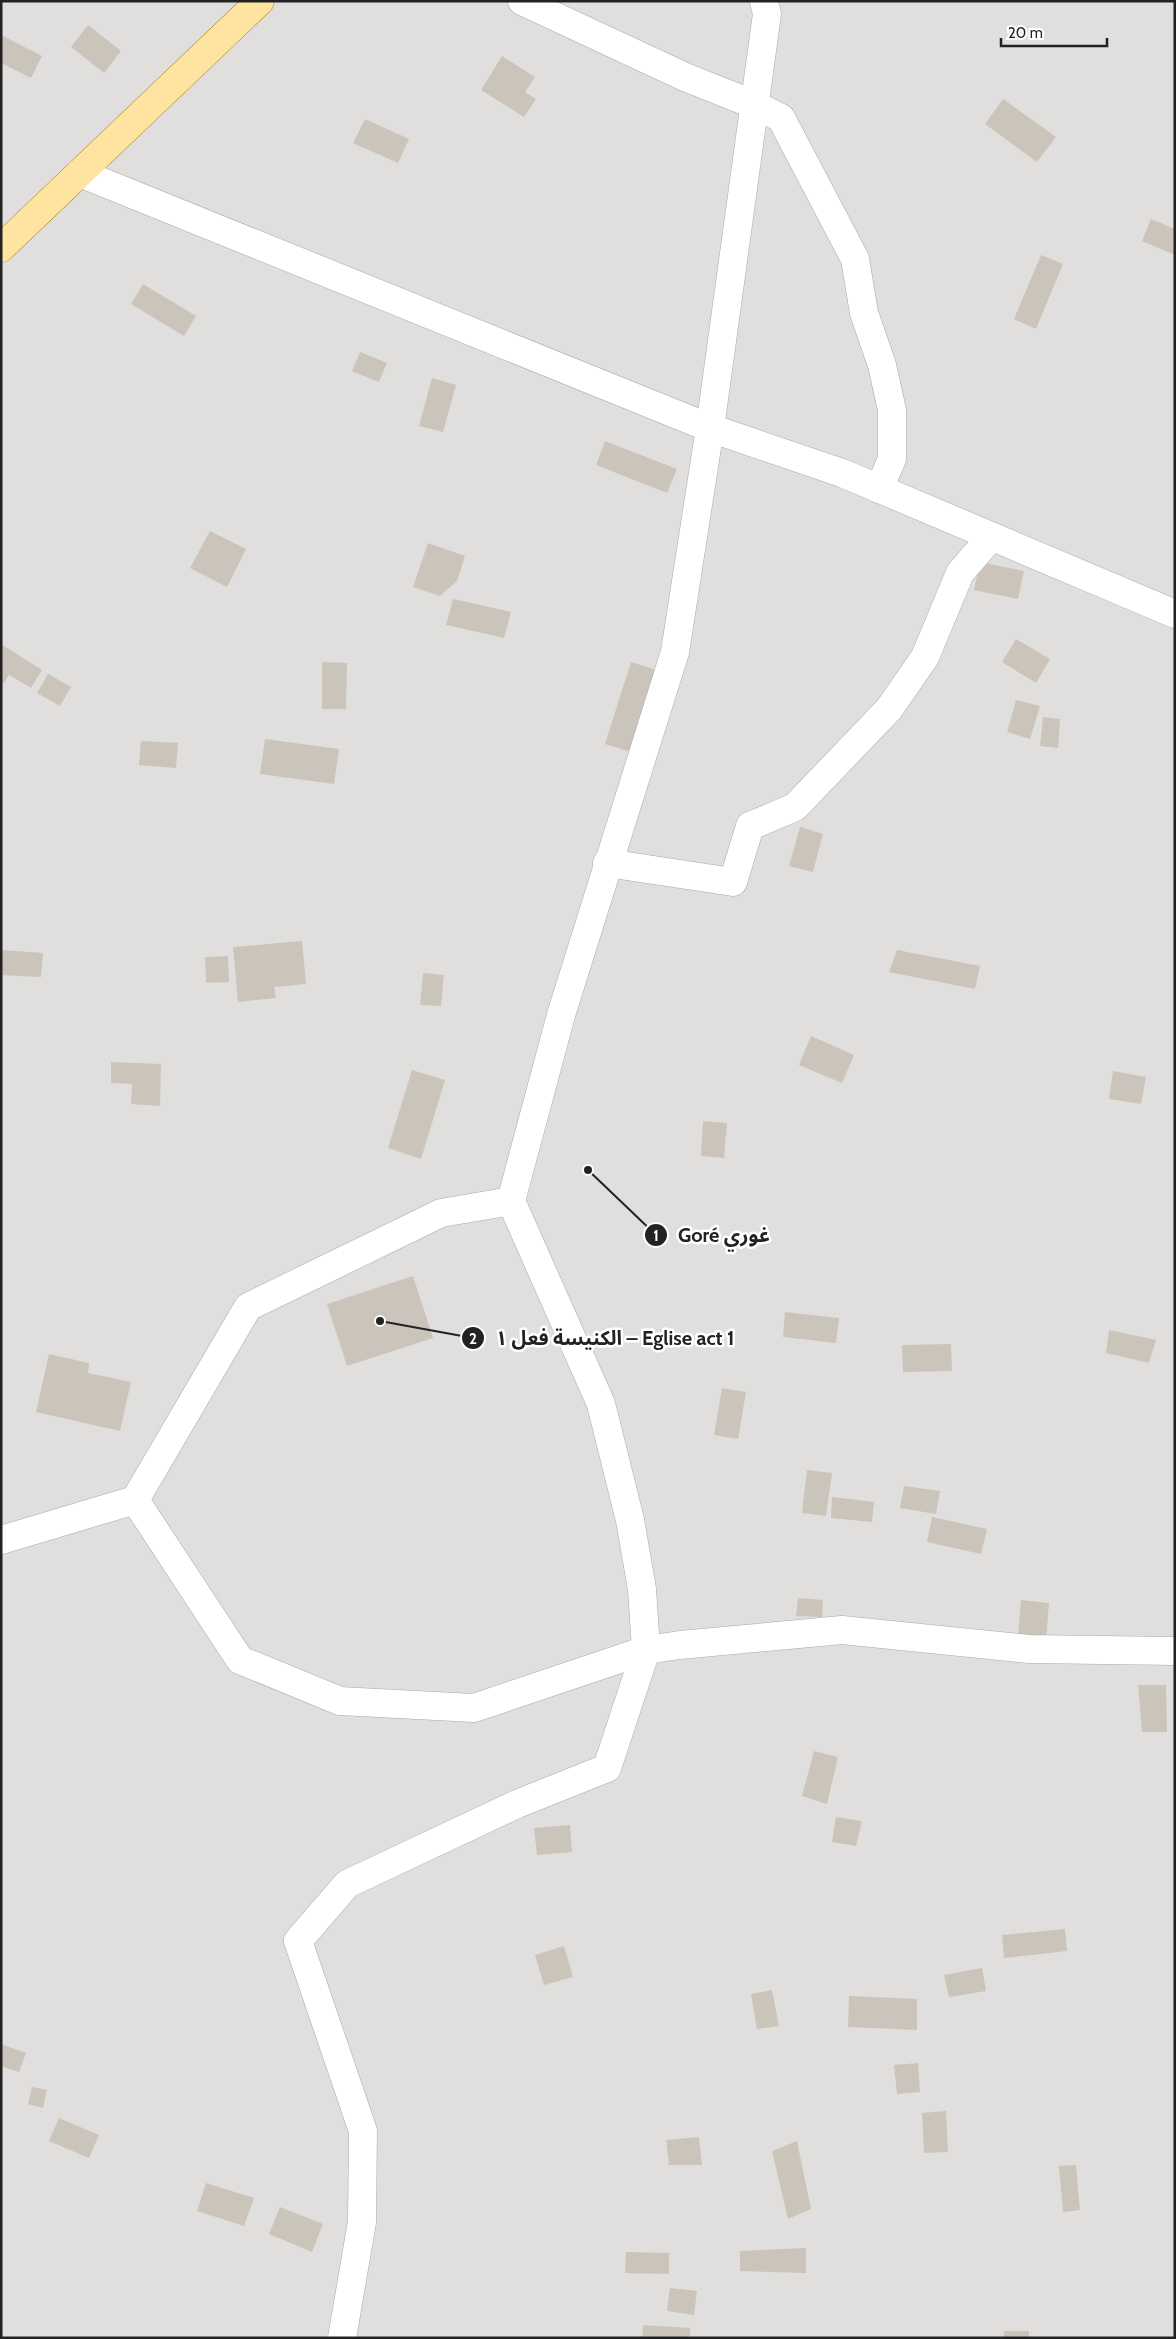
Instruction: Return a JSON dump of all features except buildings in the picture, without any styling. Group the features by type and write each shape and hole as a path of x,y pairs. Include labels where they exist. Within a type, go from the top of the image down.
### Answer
{"main road":[{"path":"1,248 260,1"}],"street":[{"path":"522,1 685,78 755,105 781,118 855,260 864,313 882,365 892,410 892,459 879,489"},
{"path":"342,2338 362,2222 363,2131 298,1940 347,1884 517,1804 607,1768 646,1650 642,1589 631,1528 601,1404 511,1201 561,1015 607,863 675,652 710,428 755,105 767,14 764,1"},
{"path":"80,173 710,428 842,473 1175,614"},
{"path":"607,863 733,882 750,826 795,807 889,708 925,656 960,573 991,537"},
{"path":"1,1540 135,1500 248,1306 440,1213 511,1201"},
{"path":"135,1500 240,1660 340,1701 474,1708 646,1650 680,1645 842,1630 1029,1649 1175,1651"}],"shaded area":[{"path":"1,1 1175,1 1175,2338 1,2338"}],"place":[{"name":"Goré غوري","path":"588,1170"},
{"name":"الكنيسة فعل ۱ – Eglise act 1","path":"380,1321"}]}
